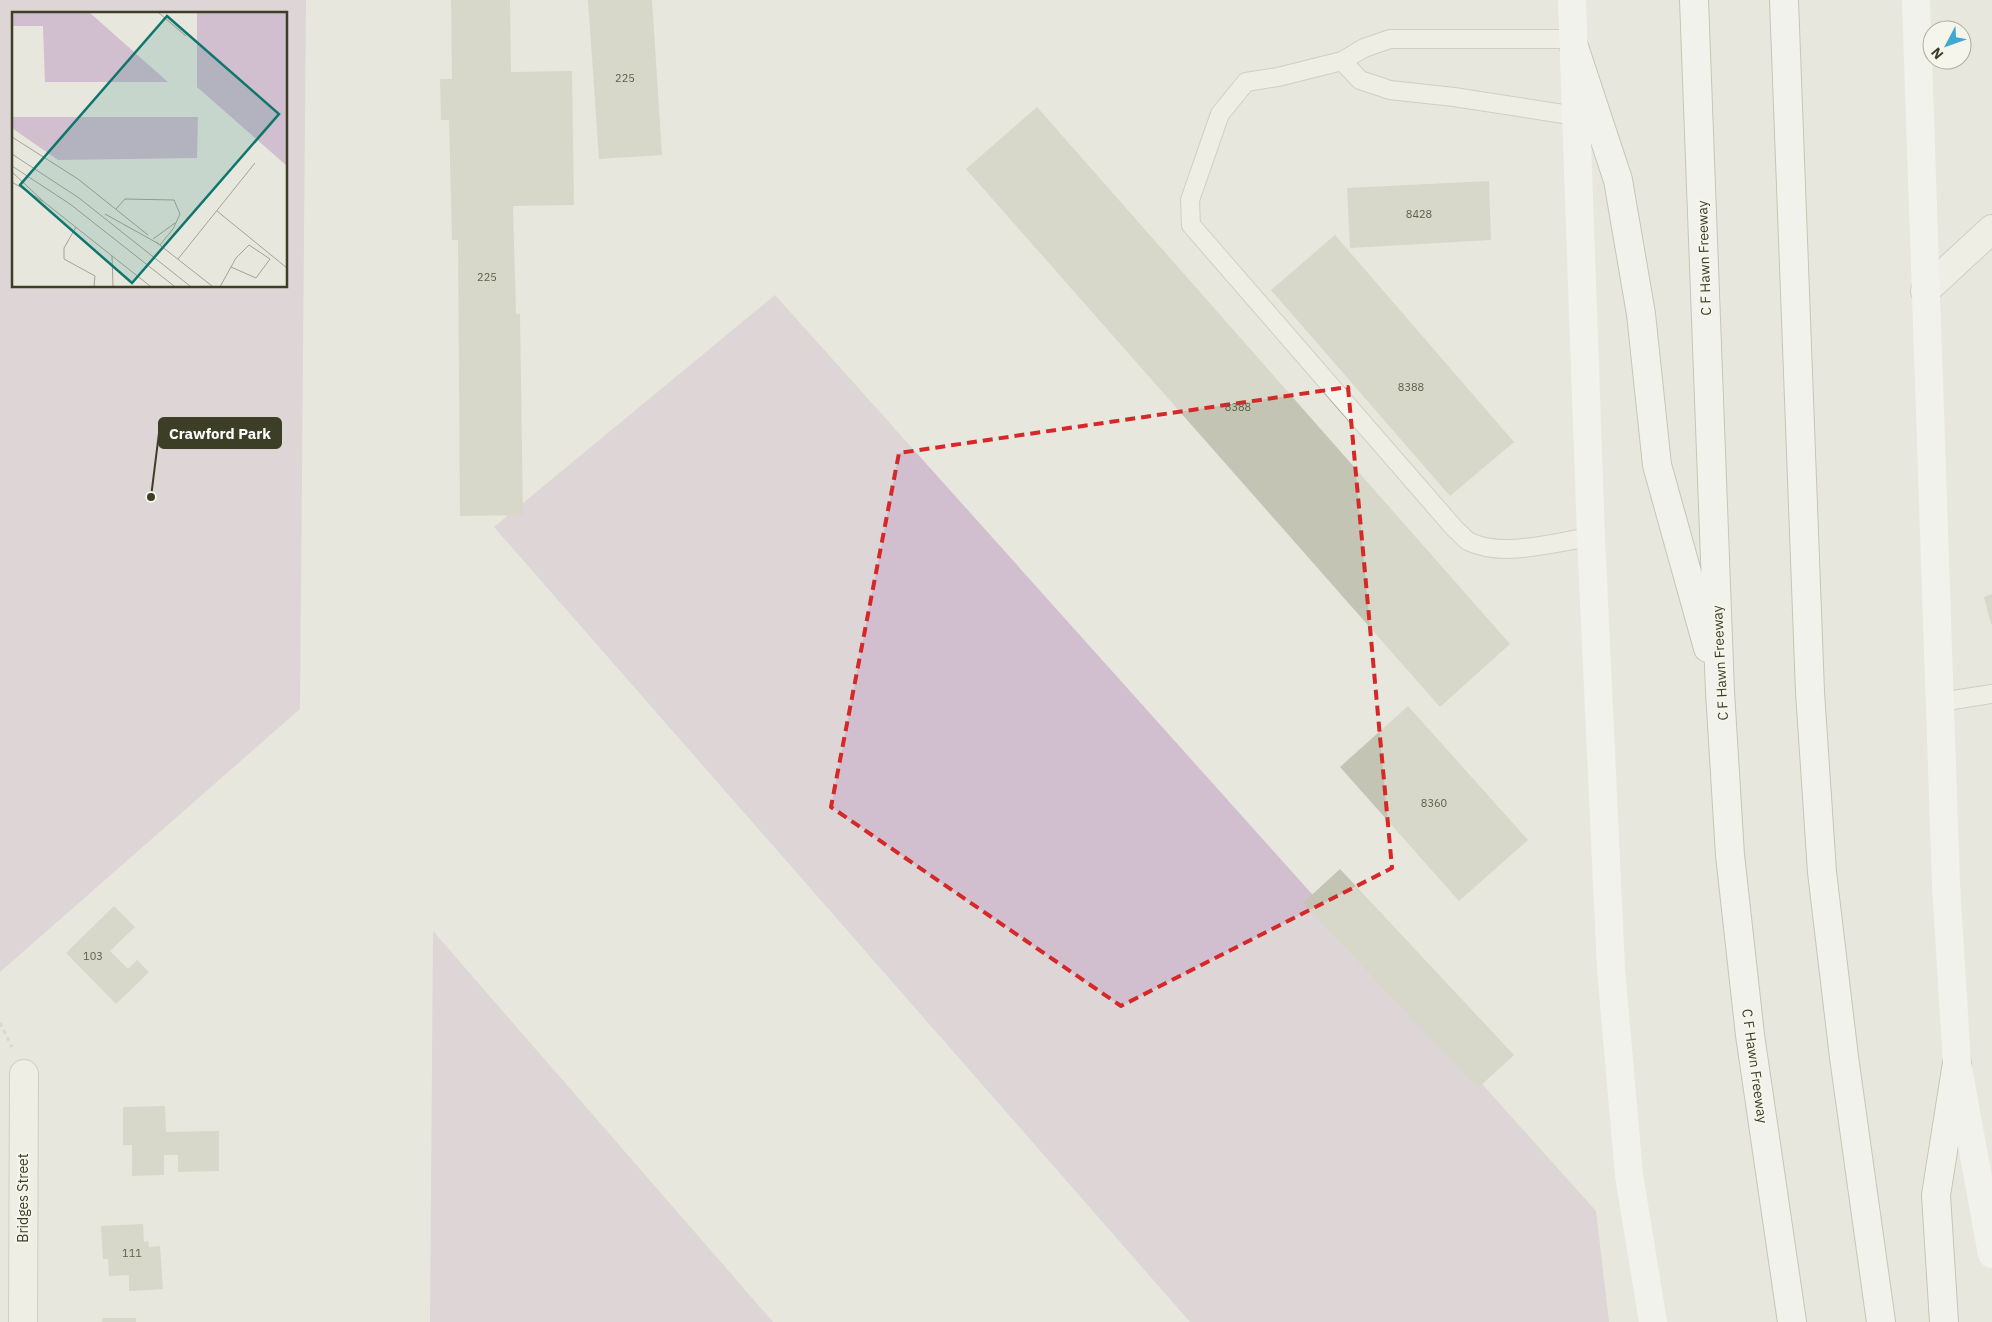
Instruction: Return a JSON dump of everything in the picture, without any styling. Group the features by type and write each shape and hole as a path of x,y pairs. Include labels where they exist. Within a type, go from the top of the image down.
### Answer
{"main road":[{"path":"1572,0 1591,537 1610,969 1629,1175 1653,1322"},
{"name":"C F Hawn Freeway","path":"1694,0 1720,692 1730,855 1750,1035 1792,1322"},
{"path":"1784,0 1810,692 1822,872 1844,1057 1881,1322"},
{"path":"1916,0 1946,885 1957,1063 1992,1254"},
{"path":"1574,43 1618,180 1641,314 1657,465 1720,692"},
{"path":"1944,1322 1936,1195 1957,1063"}],"street":[{"path":"1925,291 1992,230"},
{"name":"Bridges Street","path":"23,1322 24,1074"}],"lane":[{"path":"1574,43 1390,39 1364,48 1342,61 1278,77 1246,82 1220,114 1190,200 1192,225 1469,542 1492,549 1516,548 1591,537"},
{"path":"1342,61 1360,80 1390,90 1454,97 1576,116"},
{"path":"1940,702 1992,694"}],"highlighted area":[{"path":"1348,387 1392,868 1121,1006 831,807 899,453"}],"shaded area":[{"path":"0,0 306,0 300,709 0,972"},
{"path":"775,295 1596,1211 1609,1322 1190,1322 494,527"},
{"path":"433,931 773,1322 430,1322"}],"building":[{"path":"451,0 510,0 511,72 572,71 574,205 513,206 516,314 520,314 523,515 460,516 458,240 452,240 449,120 441,120 440,79 452,79"},
{"path":"588,0 652,0 662,155 599,159"},
{"path":"1037,107 1510,644 1440,707 966,169"},
{"path":"1489,181 1491,240 1350,248 1347,188"},
{"path":"1335,235 1514,442 1450,496 1271,290"},
{"path":"1992,594 1992,624 1991,624 1984,597"},
{"path":"1408,706 1528,840 1459,901 1340,767"},
{"path":"1340,869 1514,1055 1478,1088 1303,903"},
{"path":"114,906 135,927 110,951 128,969 137,960 149,972 116,1004 66,953"},
{"path":"165,1106 166,1132 219,1131 219,1171 178,1172 178,1155 164,1155 164,1175 132,1176 132,1145 123,1145 123,1107"},
{"path":"143,1224 144,1242 148,1241 149,1247 160,1246 163,1289 129,1291 129,1275 109,1276 108,1259 103,1259 101,1226"},
{"path":"103,1318 136,1318 136,1322 102,1322"}],"place":[{"name":"Crawford Park","path":"151,497"}]}
